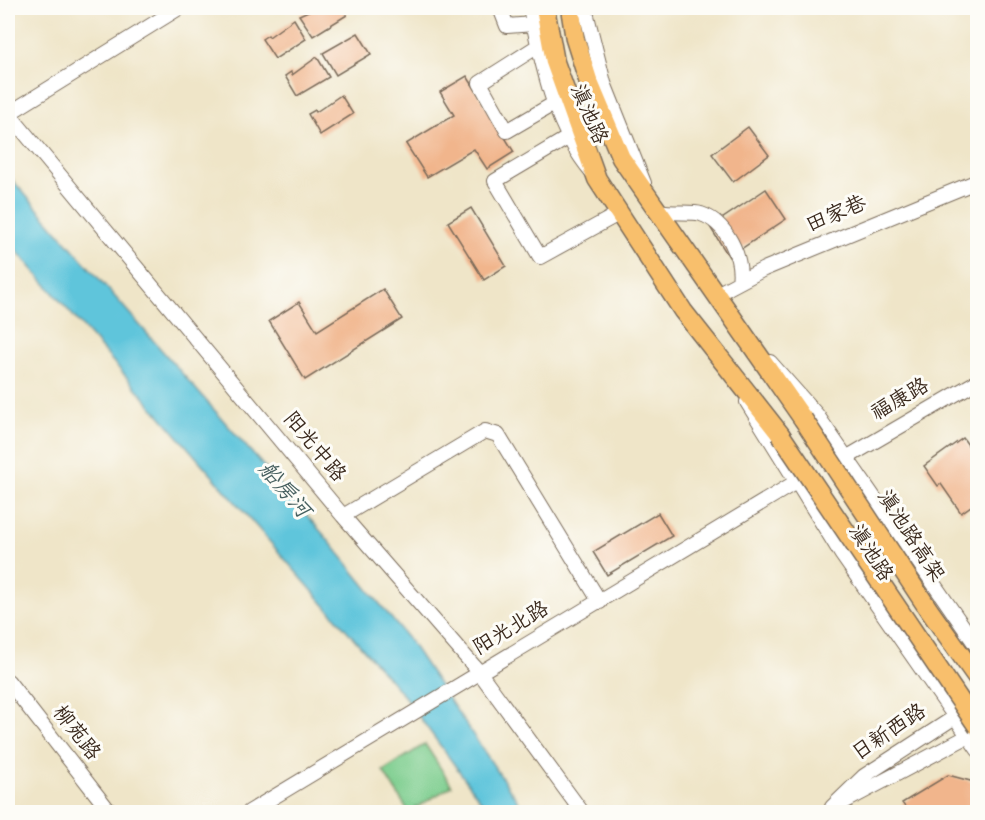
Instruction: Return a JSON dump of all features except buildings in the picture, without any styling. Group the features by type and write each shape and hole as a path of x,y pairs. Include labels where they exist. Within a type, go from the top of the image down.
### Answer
{"main road":[{"path":"544,8 558,71 597,178"},
{"name":"滇池路","path":"570,8 575,39 588,80 621,158 803,419"},
{"name":"滇池路","path":"597,178 683,310 733,377 759,404 780,434 974,732"},
{"name":"滇池路高架","path":"803,419 929,610 978,679"}],"street":[{"path":"8,114 179,8"},
{"path":"500,8 507,26 534,24"},
{"name":"滇池路","path":"530,8 538,46 555,103 578,157 597,178"},
{"name":"滇池路","path":"585,8 604,83 647,193"},
{"path":"538,46 480,83 507,130 555,103"},
{"name":"阳光中路","path":"8,114 343,516 480,674 582,813"},
{"path":"569,137 495,181 540,257 620,213"},
{"name":"田家巷","path":"715,294 978,181"},
{"path":"659,211 677,215 699,213 718,221 739,259 741,269 739,282"},
{"name":"滇池路","path":"743,334 791,382 978,648"},
{"name":"滇池路","path":"733,377 796,482 903,645 955,716 974,732 978,750"},
{"name":"福康路","path":"846,458 978,381"},
{"path":"343,516 485,431 498,435 600,602"},
{"name":"阳光北路","path":"249,813 796,482"},
{"path":"903,645 953,612"},
{"name":"柳苑路","path":"8,681 110,813"},
{"name":"日新西路","path":"828,810 864,776 978,702"},
{"name":"日新西路","path":"828,810 974,732"}],"green space":[{"path":"425,744 452,786 409,812 383,771"}],"water":[{"name":"船房河","path":"8,175 324,535 409,640 525,812 489,812 404,696 8,241"}]}
